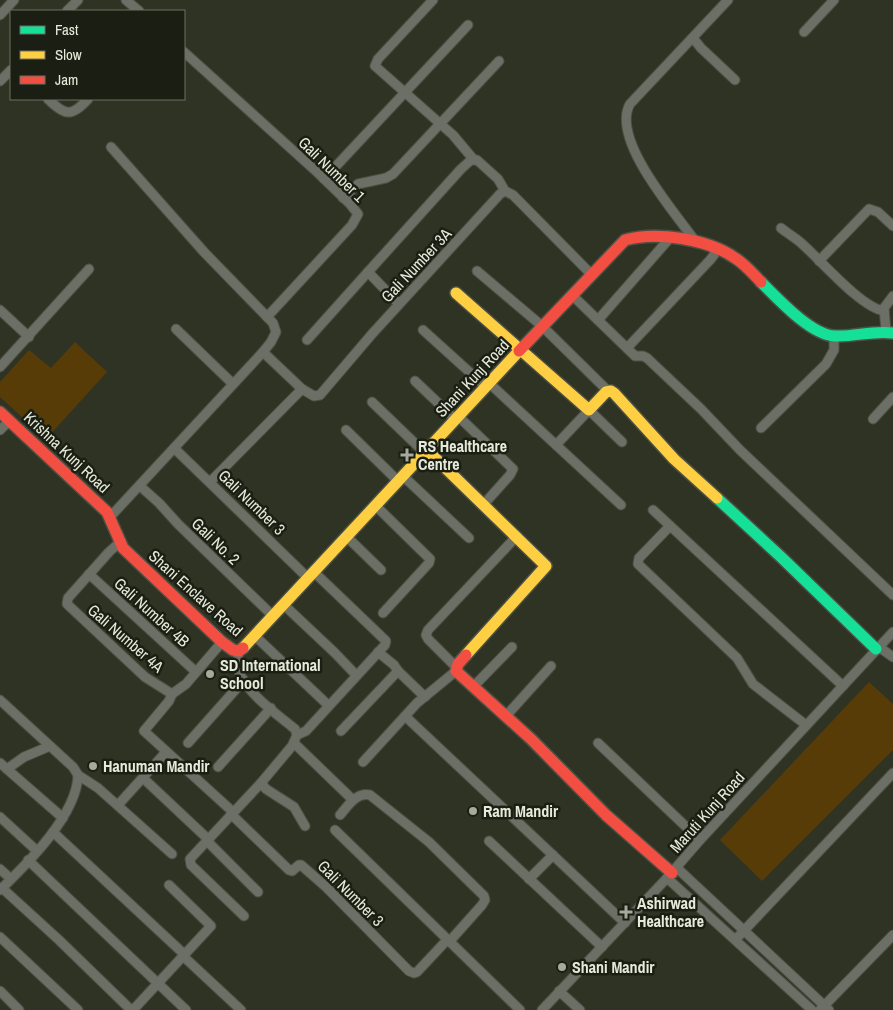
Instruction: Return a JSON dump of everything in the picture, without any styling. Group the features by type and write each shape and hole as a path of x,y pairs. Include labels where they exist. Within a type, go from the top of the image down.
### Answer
{"street":[{"path":"0,15 14,0"},
{"path":"68,10 78,0"},
{"path":"432,0 375,64 378,71 439,123 474,160 480,162 493,174 502,183 505,191 513,195 591,274"},
{"path":"696,242 643,169 634,150 626,118 630,104 728,0"},
{"path":"804,32 834,0"},
{"path":"324,179 468,25"},
{"path":"693,38 735,80"},
{"name":"Gali Number 1","path":"185,53 324,179 358,214 355,221 267,317"},
{"path":"343,198 358,184 386,178 394,174 439,123 499,61"},
{"path":"0,81 10,71"},
{"path":"49,100 61,110 68,113 79,109 87,100"},
{"path":"111,147 204,252 267,317 275,327 276,332 263,352 111,516"},
{"path":"307,340 461,169 474,160"},
{"name":"Gali Number 3A","path":"302,389 314,396 320,395 399,304 500,194 505,191"},
{"path":"819,261 869,209 878,212 893,226"},
{"path":"781,228 873,308 884,311"},
{"name":"Shani Kunj Road","path":"311,575 542,326 625,240 638,236 669,239"},
{"path":"598,320 669,239 696,242 715,247 737,259 810,326 826,335 889,332 884,311 893,296"},
{"path":"627,348 710,260 714,255 715,247"},
{"path":"0,367 89,269"},
{"path":"477,271 542,326 608,391 617,396 683,467 878,648 893,657"},
{"path":"368,272 399,304"},
{"path":"456,293 589,410 622,442"},
{"path":"572,295 636,357 642,356 647,358 740,450 893,595"},
{"path":"0,310 29,337"},
{"path":"176,329 233,384"},
{"path":"423,330 488,385 621,506"},
{"path":"761,428 826,364 834,350 834,336"},
{"path":"210,482 302,389 263,352"},
{"path":"415,381 513,469 510,475 484,504"},
{"path":"556,446 608,391"},
{"path":"873,419 893,397"},
{"path":"363,762 405,716 456,669 546,568 544,563 484,504 372,402"},
{"name":"Krishna Kunj Road","path":"0,412 111,516"},
{"path":"0,430 9,421"},
{"path":"346,430 469,538"},
{"name":"Gali Number 3","path":"174,448 311,575 384,638 386,643 378,652"},
{"name":"Gali No. 2","path":"140,486 160,502 178,524 273,616"},
{"path":"375,505 430,559 429,563 383,614"},
{"path":"652,510 843,686"},
{"name":"Shani Enclave Road","path":"111,516 119,543 123,548 222,642 233,650 239,651 255,636 311,575"},
{"path":"670,526 639,558 638,564 737,658 753,684 806,725"},
{"path":"517,536 428,630 426,635 428,639 456,669 577,783 606,815 672,873 744,931 824,1009 893,935"},
{"path":"346,537 380,570"},
{"path":"89,574 108,552 119,543"},
{"name":"Gali Number 4A","path":"89,574 66,601 68,606 152,682 172,694"},
{"name":"Gali Number 4B","path":"89,574 196,672"},
{"path":"284,605 356,675"},
{"name":"Maruti Kunj Road","path":"542,1010 672,873 700,840 893,632"},
{"path":"255,636 328,705"},
{"path":"222,642 181,689 172,694 169,701 144,731 232,813"},
{"path":"473,687 512,647"},
{"path":"239,651 238,668 244,680 294,729 295,739 353,800"},
{"path":"244,916 190,863 190,858 261,783 295,739 306,731 378,652 394,665 425,697"},
{"path":"506,716 551,666"},
{"path":"342,731 398,671"},
{"path":"188,743 244,680"},
{"path":"0,700 73,767 78,775 93,783 118,804 172,854"},
{"path":"218,767 271,708"},
{"path":"405,716 625,923"},
{"path":"598,743 700,840"},
{"path":"50,746 3,766 63,818"},
{"path":"118,804 166,752"},
{"path":"736,939 893,773"},
{"path":"78,775 72,801 63,818 37,851 1,889 59,940 132,1010 211,926 169,885"},
{"path":"143,778 258,892"},
{"path":"261,783 266,789 294,807 305,826"},
{"path":"340,815 357,797 366,794 376,799 435,848 484,896 485,900 482,905 448,941"},
{"name":"Gali Number 3","path":"232,813 289,870 293,870 299,865 325,886 409,971 417,972 448,941"},
{"path":"0,817 37,851"},
{"path":"335,830 520,1010"},
{"path":"53,832 241,1010"},
{"path":"489,841 602,947"},
{"path":"529,879 553,855"},
{"path":"28,860 186,1010"},
{"path":"0,869 11,879"},
{"path":"672,873 736,939 812,1010"},
{"path":"0,937 78,1010"},
{"path":"560,991 580,1010"},
{"path":"0,992 19,1010"}],"shaded area":[{"path":"75,342 107,372 46,439 0,397 0,382 29,350 51,368"},
{"path":"869,682 893,704 893,750 762,881 720,840"}],"traffic: fast":[{"path":"761,282 795,315 816,330 826,334 842,336 878,332 893,333"},
{"path":"717,498 876,649"}],"traffic: slow":[{"path":"456,293 589,410 606,392 611,391 614,393 674,459 717,498"},
{"path":"243,648 519,351"},
{"path":"428,451 546,566 466,655"}],"traffic: jam":[{"path":"519,351 625,240 651,236 681,238 711,246 739,260 761,282"},
{"path":"0,412 107,512 123,548 222,642 233,650 239,651 243,648"},
{"path":"466,655 458,664 456,671 531,739 606,815 672,873"}],"place":[{"name":"RS Healthcare Centre","path":"407,455"},
{"name":"SD International School","path":"210,674"},
{"name":"Hanuman Mandir","path":"93,766"},
{"name":"Ram Mandir","path":"473,811"},
{"name":"Ashirwad Healthcare","path":"626,912"},
{"name":"Shani Mandir","path":"562,967"}]}
